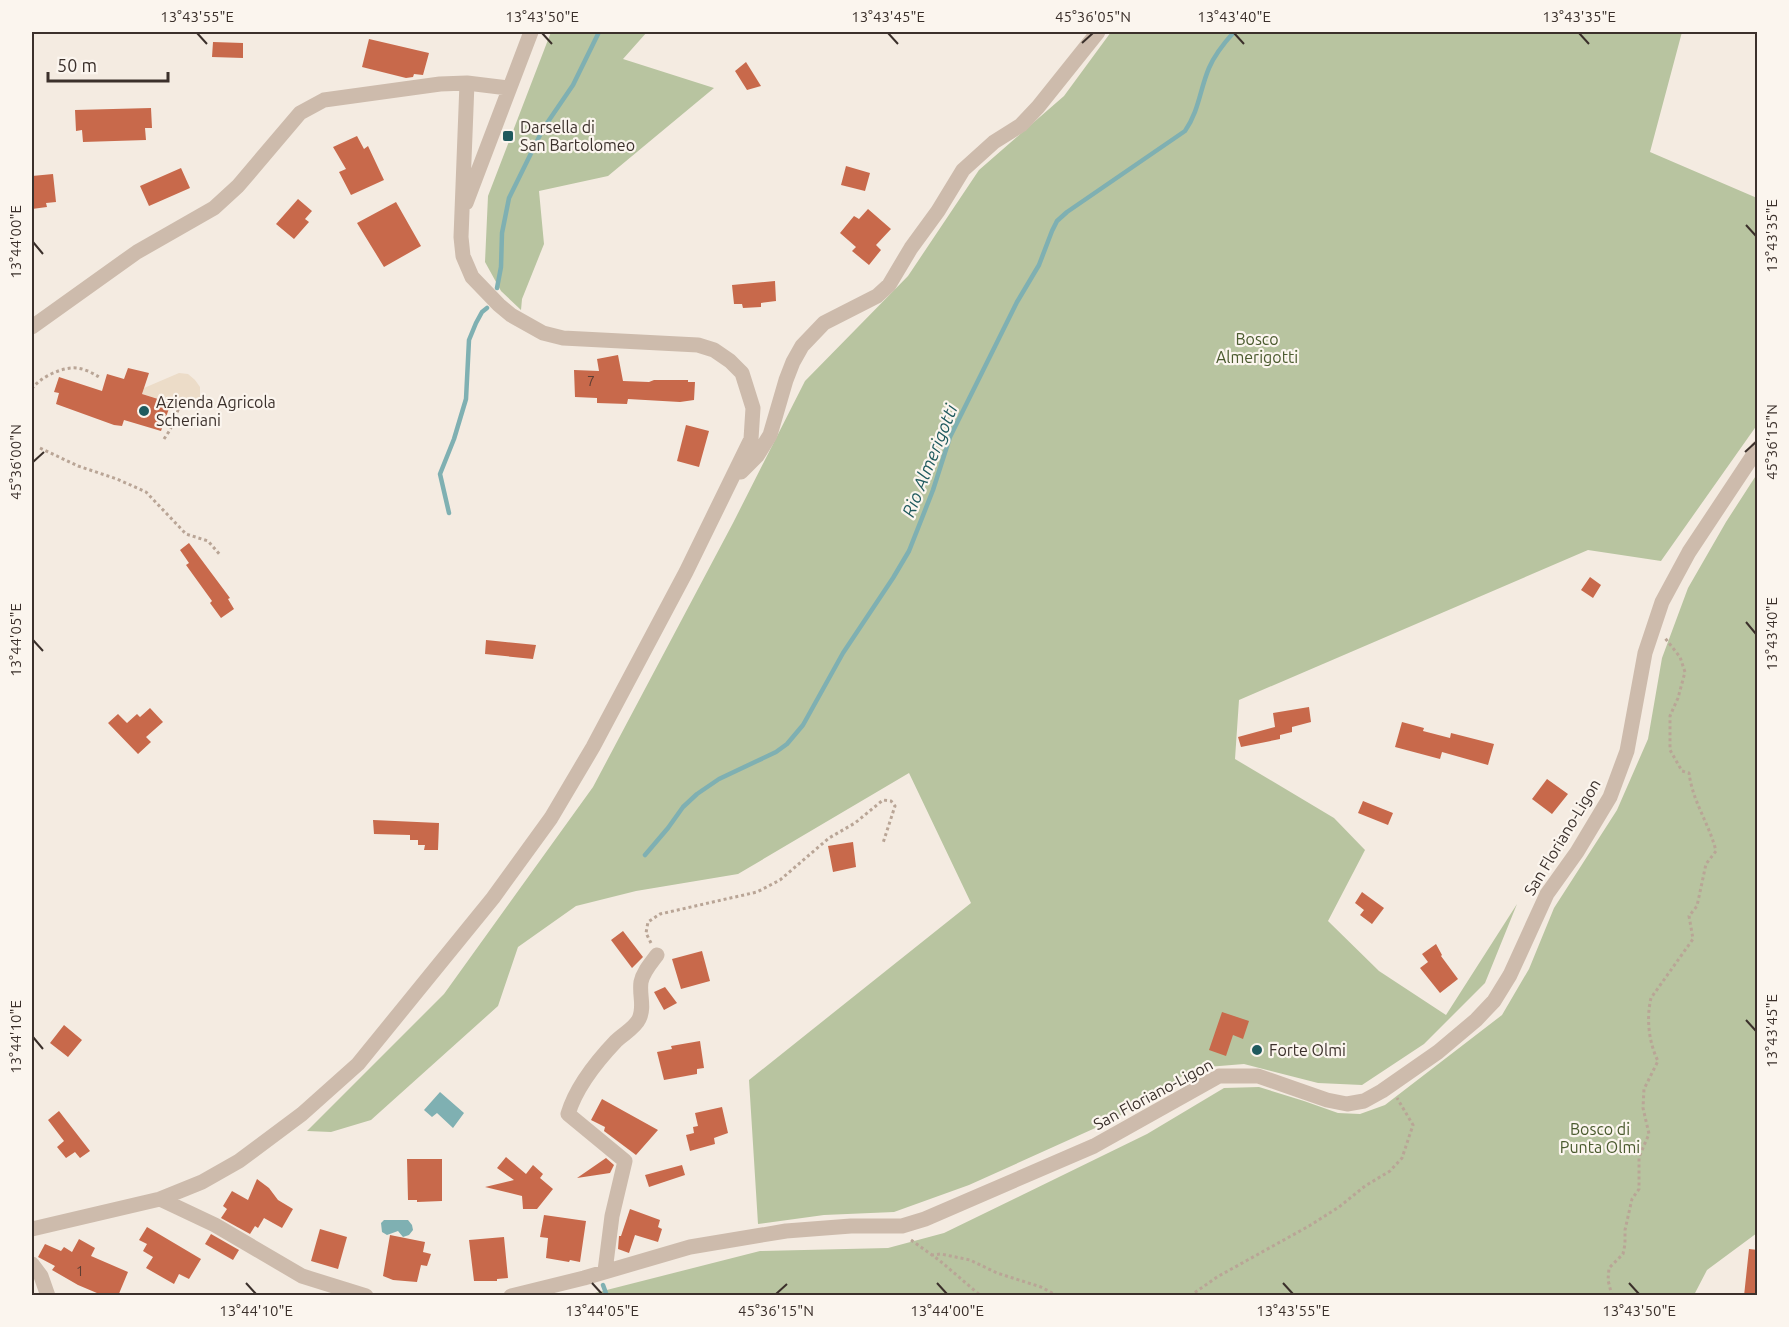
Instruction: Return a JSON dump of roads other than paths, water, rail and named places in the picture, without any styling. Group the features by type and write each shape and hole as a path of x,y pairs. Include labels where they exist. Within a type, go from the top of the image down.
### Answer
{"street":[{"path":"461,217 531,32"},
{"path":"732,481 757,456 770,435 786,380 802,346 824,323 877,296 889,285 963,170 994,142 1021,125 1045,99 1098,32"},
{"path":"32,327 136,252 214,208 238,186 300,113 324,100 440,84 467,83 508,88"},
{"path":"32,1229 160,1199 202,1182 239,1161 302,1114 358,1064 493,898 551,818 593,747 732,481 751,439 754,422 753,408 742,373 714,350 698,345 563,338 543,333 511,315 472,277 463,256 461,217 467,83"},
{"name":"San Floriano-Ligon","path":"511,1296 584,1278 690,1247 786,1232 850,1226 902,1226 961,1205 1094,1146 1219,1076 1258,1076 1327,1100 1347,1104 1364,1101 1395,1082 1438,1052 1476,1020 1494,1001 1510,975 1547,894 1577,852 1610,797 1627,751 1645,652 1662,602 1689,552 1758,448"},
{"path":"605,1271 612,1216 625,1161 568,1114 572,1101 593,1070 616,1042 639,1020 642,1006 640,983 645,970 657,955"},
{"path":"160,1199 215,1225 302,1276 366,1296"},
{"path":"32,1264 41,1276 48,1296"}],"water":[{"path":"440,1092 464,1113 453,1128 437,1113 432,1117 424,1110"},
{"path":"384,1220 408,1220 413,1230 409,1235 403,1237 398,1231 387,1235 382,1232 381,1223"}],"waterway":[{"path":"497,288 501,267 502,233 509,198 543,129 573,85 599,32"},
{"name":"Rio Almerigotti","path":"645,855 683,807 697,794 719,779 776,752 787,744 803,725 843,653 909,551 933,490 950,437 1017,302 1039,265 1057,221 1185,131 1193,116 1211,63 1234,32"},
{"path":"449,513 440,474 466,399 469,340 482,312 487,308"},
{"path":"603,1285 607,1296"}],"place":[{"name":"Darsella di San Bartolomeo","path":"508,136"},
{"name":"Azienda Agricola Scheriani","path":"144,411"},
{"name":"Forte Olmi","path":"1257,1050"}],"park label":[{"name":"Bosco Almerigotti","path":"1257,348"},
{"name":"Bosco di Punta Olmi","path":"1600,1138"}]}
